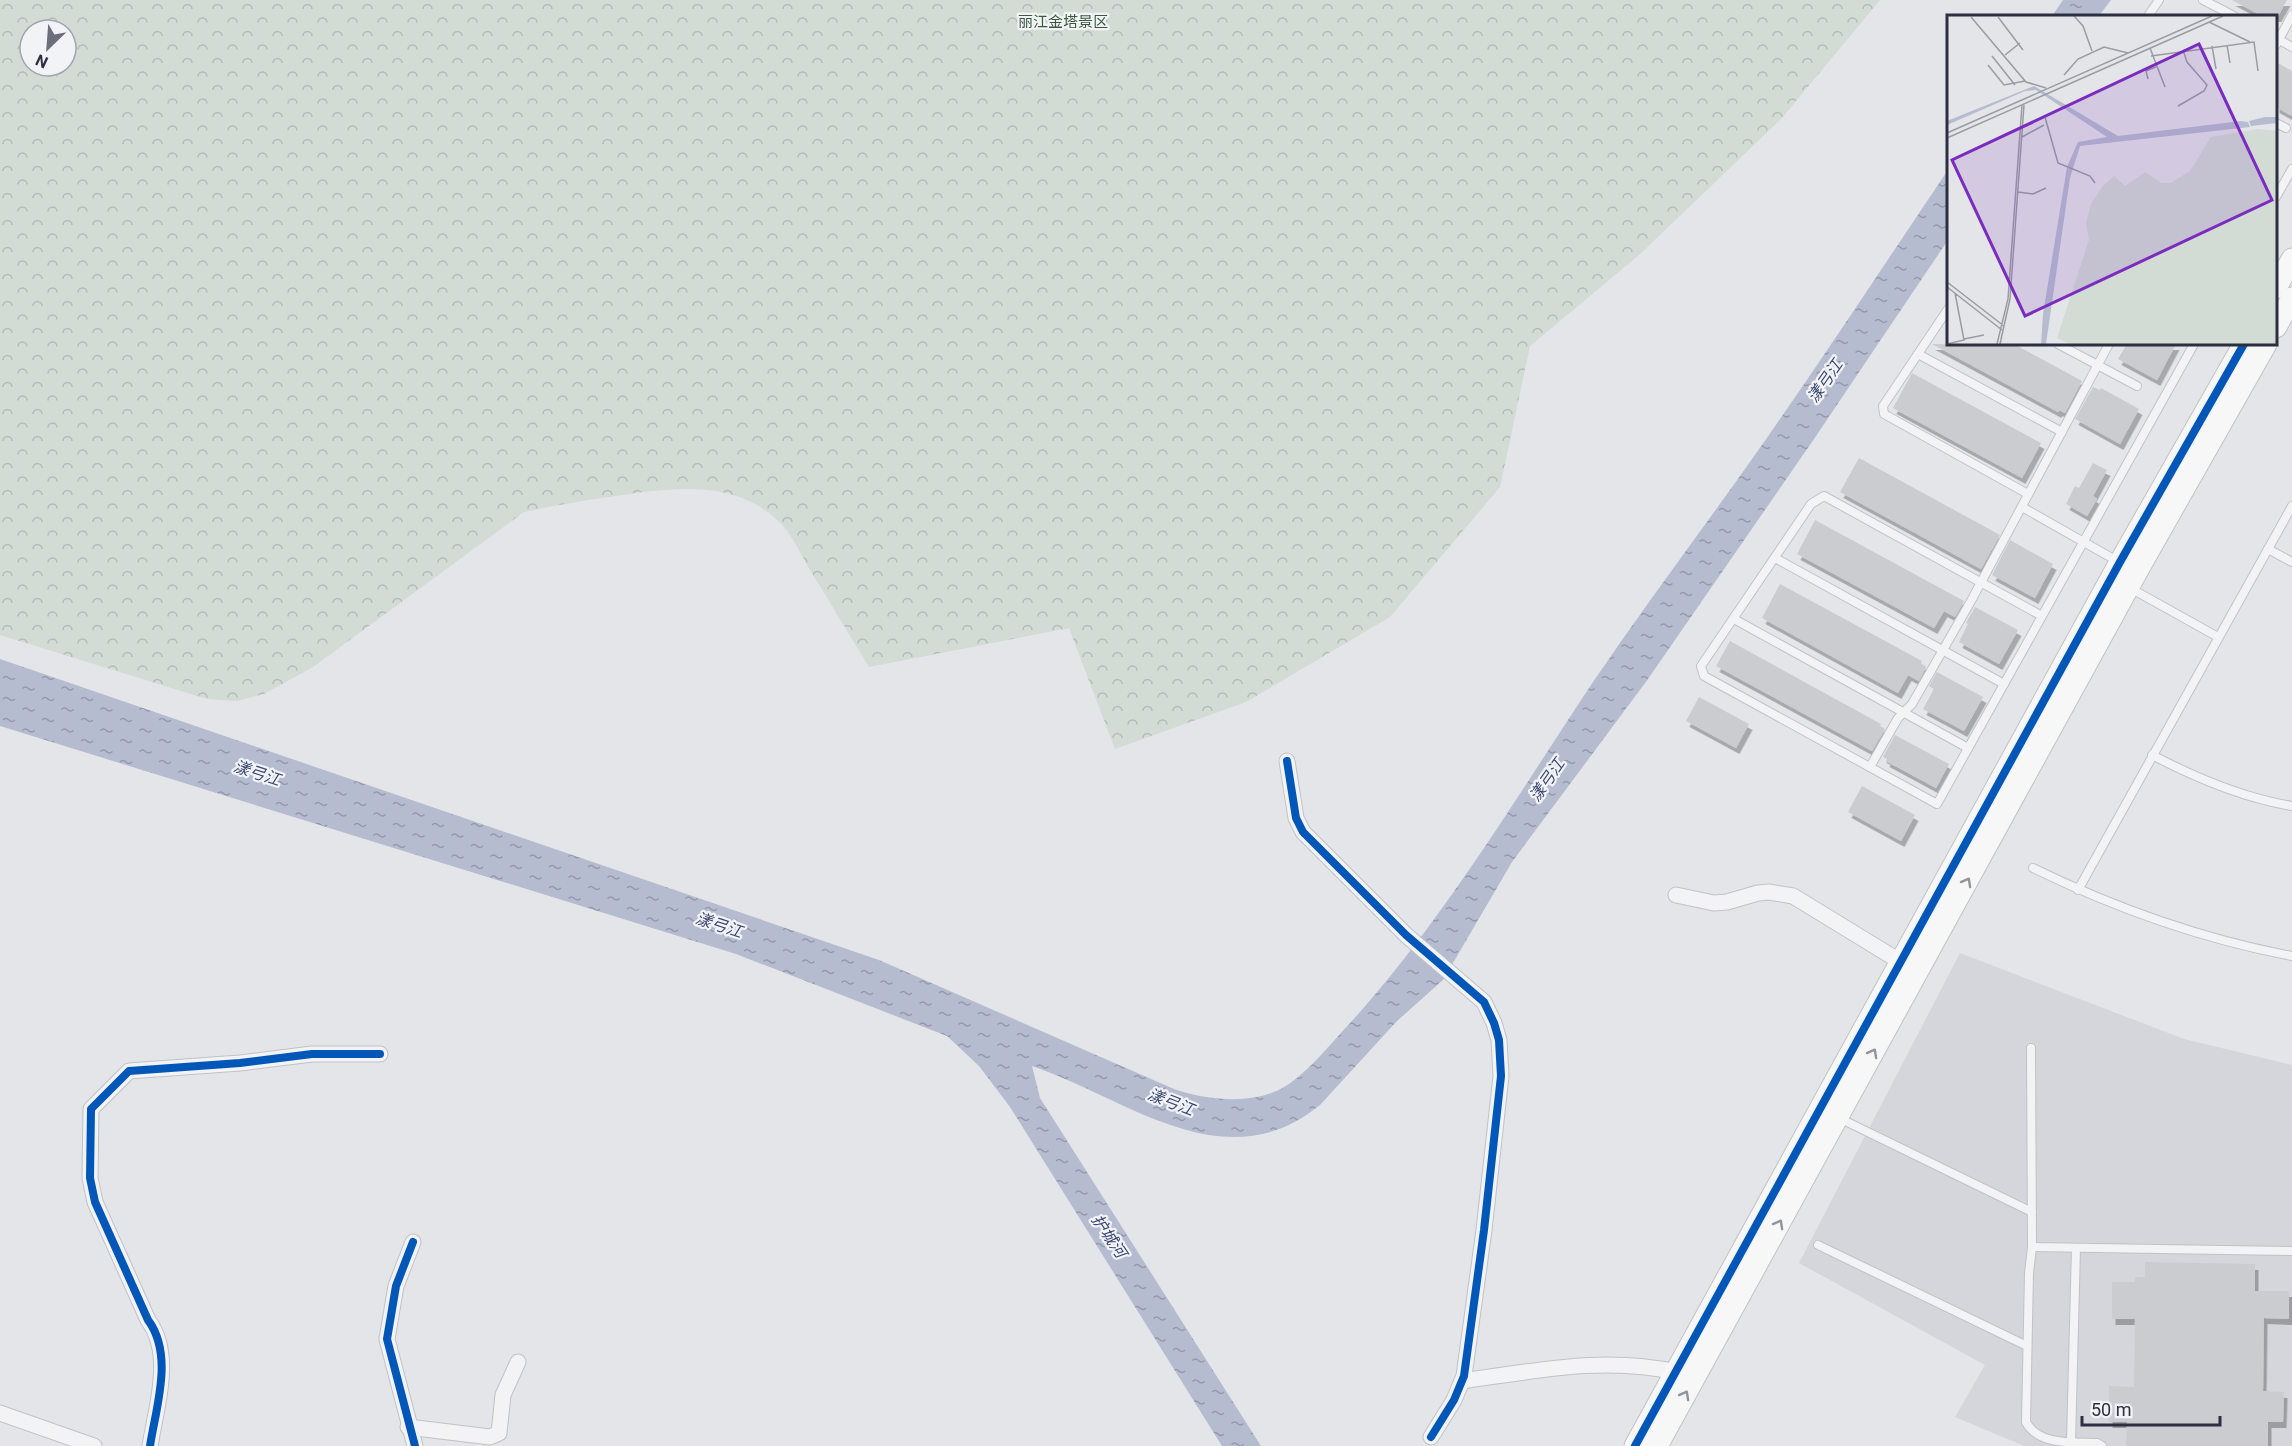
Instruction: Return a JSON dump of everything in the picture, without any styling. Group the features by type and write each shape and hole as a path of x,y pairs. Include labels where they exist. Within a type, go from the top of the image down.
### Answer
{"street":[{"path":"2277,286 2292,259"},
{"path":"2277,325 2292,298"},
{"path":"1635,1446 2120,562 2243,345"},
{"path":"1657,1446 2128,587 2265,345"},
{"path":"1287,761 1296,818 1303,832 1406,934 1484,1002 1494,1023 1501,1058 1484,1230 1462,1381 1449,1409 1431,1437"},
{"path":"1676,895 1714,903 1769,892 1793,896 1901,962"},
{"path":"150,1446 161,1377 161,1355 156,1330 148,1320 95,1202 90,1178 91,1109 129,1071 240,1064 312,1054 380,1054"},
{"path":"413,1242 396,1286 387,1339 408,1427 415,1446"},
{"path":"408,1427 490,1437 499,1432 503,1395 518,1362"},
{"path":"1462,1381 1607,1363 1652,1367 1676,1372"},
{"path":"0,1413 94,1446"}],"lane":[{"path":"2149,15 2160,0"},
{"path":"2203,0 2232,15"},
{"path":"2277,39 2292,15"},
{"path":"2277,41 2292,47"},
{"path":"2277,124 2286,128"},
{"path":"2277,195 2292,169"},
{"path":"1947,310 1883,406 1884,414 2028,494"},
{"path":"2060,345 2137,386"},
{"path":"1870,767 1898,718 1912,704 1943,650 2108,345"},
{"path":"2042,616 1824,496 1811,504 1701,666 1704,676 1936,804 2004,684 2042,616 2083,542 2193,345"},
{"path":"1918,354 2062,432"},
{"path":"2078,890 2292,506"},
{"path":"2022,507 2120,562"},
{"path":"2268,549 2292,562"},
{"path":"1775,558 2004,684"},
{"path":"2128,587 2218,637"},
{"path":"1734,619 1968,748"},
{"path":"2152,755 2215,784 2292,806"},
{"path":"2033,868 2078,890 2144,916 2192,932 2292,956"},
{"path":"2031,1048 2032,1247 2029,1273 2026,1422 2034,1435 2041,1439 2097,1443 2102,1446"},
{"path":"1838,1117 2032,1212"},
{"path":"1818,1245 2027,1346"},
{"path":"2032,1247 2292,1251"},
{"path":"2070,1442 2076,1248"}],"shaded area":[{"path":"1960,953 2184,1039 2292,1065 2292,1446 2024,1446 1955,1417 1985,1365 1799,1263"}],"green space":[{"name":"丽江金塔景区","path":"0,0 1880,0 1782,118 1639,255 1530,346 1500,487 1390,617 1246,702 1115,749 1069,628 869,667 784,527 766,511 746,500 724,493 678,489 577,502 524,512 313,667 264,694 237,701 207,699 0,635"}],"water":[{"path":"2063,0 2111,0 2100,15 2053,15"},
{"path":"1947,171 1947,241 1648,679 1512,862 1443,980 1397,1021 1320,1105 1284,1127 1248,1136 1212,1135 1176,1127 1032,1066 1040,1098 1261,1446 1222,1446 1010,1107 979,1066 947,1036 736,954 0,726 0,659 879,960 1174,1089 1218,1098 1263,1096 1289,1084 1314,1062 1351,1022 1416,943 1477,858 1614,651 1757,453"}],"building":[{"path":"2232,0 2287,0 2278,16 2260,15"},
{"path":"2277,63 2292,71 2292,116 2277,108"},
{"path":"1932,344 2016,345 2082,381 2065,413 2059,410 2058,412"},
{"path":"2126,345 2175,345 2157,380 2118,359"},
{"path":"1912,373 2041,443 2022,478 1893,408"},
{"path":"2093,387 2100,390 2101,388 2139,409 2120,444 2075,419"},
{"path":"1859,458 2000,535 1981,569 1840,492"},
{"path":"2093,463 2107,470 2093,496 2097,499 2087,516 2066,504 2075,486 2079,488"},
{"path":"1815,520 1964,601 1955,617 1944,611 1934,628 1797,554"},
{"path":"2010,540 2053,564 2035,598 1992,575"},
{"path":"1780,584 1922,661 1921,663 1926,667 1919,681 1908,675 1898,693 1762,618"},
{"path":"1975,607 2018,630 1999,664 1959,642"},
{"path":"1730,641 1881,724 1880,726 1885,729 1872,751 1716,666"},
{"path":"1937,672 1983,697 1964,731 1923,709 1934,689 1929,686"},
{"path":"1699,697 1749,724 1736,748 1686,721"},
{"path":"1895,735 1949,764 1936,788 1886,761 1887,759 1883,757"},
{"path":"1862,786 1915,815 1901,841 1848,812"},
{"path":"2145,1262 2255,1264 2255,1291 2289,1291 2289,1319 2264,1318 2263,1391 2284,1392 2283,1422 2268,1422 2268,1446 2126,1446 2127,1422 2109,1422 2109,1386 2134,1387 2135,1319 2112,1319 2112,1282 2135,1282 2135,1277 2145,1277"}],"cycle path":[{"path":"1635,1446 2120,562 2243,345"},
{"path":"1287,761 1296,818 1303,832 1406,935 1484,1002 1499,1040 1501,1076 1484,1230 1464,1376 1454,1400 1431,1437"},
{"path":"150,1446 161,1382 160,1349 156,1334 95,1202 90,1178 91,1109 129,1071 240,1063 312,1054 380,1054"},
{"path":"413,1242 396,1286 387,1339 415,1446"}],"water label":[{"name":"漾弓江","path":"1825,381"},
{"name":"漾弓江","path":"257,773"},
{"name":"漾弓江","path":"1547,780"},
{"name":"漾弓江","path":"719,925"},
{"name":"漾弓江","path":"1171,1102"},
{"name":"护城河","path":"1109,1236"}]}
